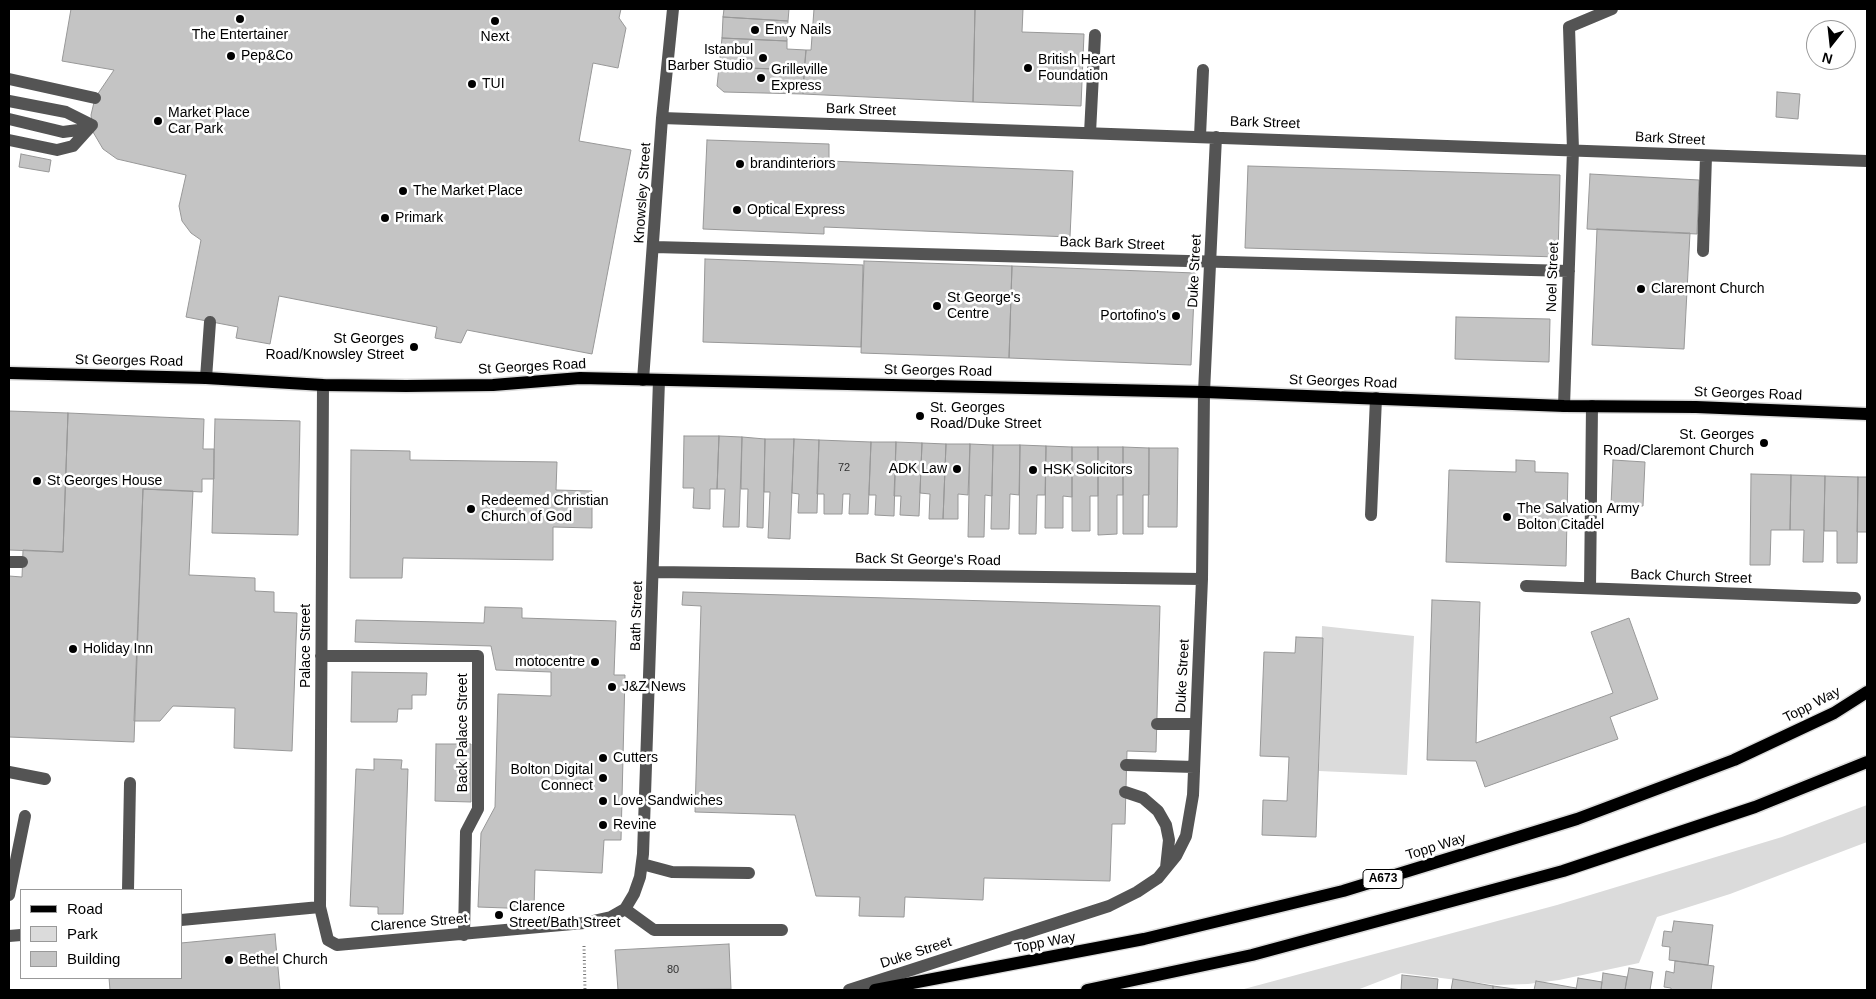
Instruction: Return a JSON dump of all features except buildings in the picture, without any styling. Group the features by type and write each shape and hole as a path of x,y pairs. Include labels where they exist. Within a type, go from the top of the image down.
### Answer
{"main road":[{"name":"St Georges Road","path":"9,373 206,378 323,385 493,385 580,378 1204,392 1564,406 1696,407 1867,414"},
{"name":"Topp Way","path":"875,990 1144,939 1342,891 1577,819 1734,760 1834,714 1867,692"},
{"path":"1086,990 1252,955 1563,871 1755,807 1867,762"}],"street":[{"name":"Knowsley Street","path":"643,380 662,118 673,9"},
{"name":"Noel Street","path":"1564,406 1573,150 1569,27 1612,9"},
{"path":"1090,133 1095,35"},
{"path":"1200,136 1203,70"},
{"path":"9,79 95,98"},
{"path":"9,101 66,112 92,125"},
{"name":"Bark Street","path":"662,118 1867,161"},
{"path":"9,119 63,132 78,130 92,125"},
{"path":"9,140 57,150 73,146 92,125"},
{"name":"Duke Street","path":"849,990 1109,906 1137,892 1158,878 1176,856 1186,836 1193,795 1202,579 1204,392 1216,137"},
{"path":"1703,251 1706,156"},
{"name":"Back Bark Street","path":"654,247 1568,271"},
{"path":"206,378 210,322"},
{"name":"Bath Street","path":"642,859 654,572 659,380"},
{"name":"Palace Street","path":"320,907 323,385"},
{"path":"1371,515 1376,398"},
{"path":"1590,588 1592,406"},
{"path":"9,562 22,562"},
{"name":"Back St George's Road","path":"654,572 1202,579"},
{"name":"Back Church Street","path":"1526,586 1855,598"},
{"name":"Back Palace Street","path":"321,656 478,656 478,809 466,832 464,935"},
{"path":"1157,724 1196,724"},
{"path":"1126,765 1194,767"},
{"path":"9,772 45,779"},
{"path":"128,889 130,783"},
{"path":"1125,792 1143,798 1158,811 1166,825 1169,840 1166,868"},
{"path":"9,895 25,816"},
{"path":"749,873 672,872 642,859 634,894 624,909 654,930 782,930"},
{"path":"182,920 320,907"},
{"name":"Clarence Street","path":"320,907 328,940 337,945 584,923 611,917 624,909"}],"path":[{"path":"584,923 585,990"}],"green space":[{"path":"1322,626 1414,636 1407,775 1319,771"},
{"path":"1867,805 1867,842 1730,894 1657,917 1639,963 1559,980 1528,984 1497,985 1401,973 1357,990 1244,989 1557,905 1782,837"}],"place":[{"name":"The Entertainer","path":"240,19"},
{"name":"Next","path":"495,21"},
{"name":"Envy Nails","path":"755,30"},
{"name":"Pep&Co","path":"231,56"},
{"name":"Istanbul Barber Studio","path":"763,58"},
{"name":"British Heart Foundation","path":"1028,68"},
{"name":"Grilleville Express","path":"761,78"},
{"name":"TUI","path":"472,84"},
{"name":"Market Place Car Park","path":"158,121"},
{"name":"brandinteriors","path":"740,164"},
{"name":"The Market Place","path":"403,191"},
{"name":"Optical Express","path":"737,210"},
{"name":"Primark","path":"385,218"},
{"name":"Claremont Church","path":"1641,289"},
{"name":"St George's Centre","path":"937,306"},
{"name":"Portofino's","path":"1176,316"},
{"name":"St Georges Road/Knowsley Street","path":"414,347"},
{"name":"St. Georges Road/Duke Street","path":"920,416"},
{"name":"St. Georges Road/Claremont Church","path":"1764,443"},
{"name":"ADK Law","path":"957,469"},
{"name":"HSK Solicitors","path":"1033,470"},
{"name":"St Georges House","path":"37,481"},
{"name":"Redeemed Christian Church of God","path":"471,509"},
{"name":"The Salvation Army Bolton Citadel","path":"1507,517"},
{"name":"Holiday Inn","path":"73,649"},
{"name":"motocentre","path":"595,662"},
{"name":"J&Z News","path":"612,687"},
{"name":"Cutters","path":"603,758"},
{"name":"Bolton Digital Connect","path":"603,778"},
{"name":"Love Sandwiches","path":"603,801"},
{"name":"Revine","path":"603,825"},
{"name":"Clarence Street/Bath Street","path":"499,915"},
{"name":"Bethel Church","path":"229,960"}]}
